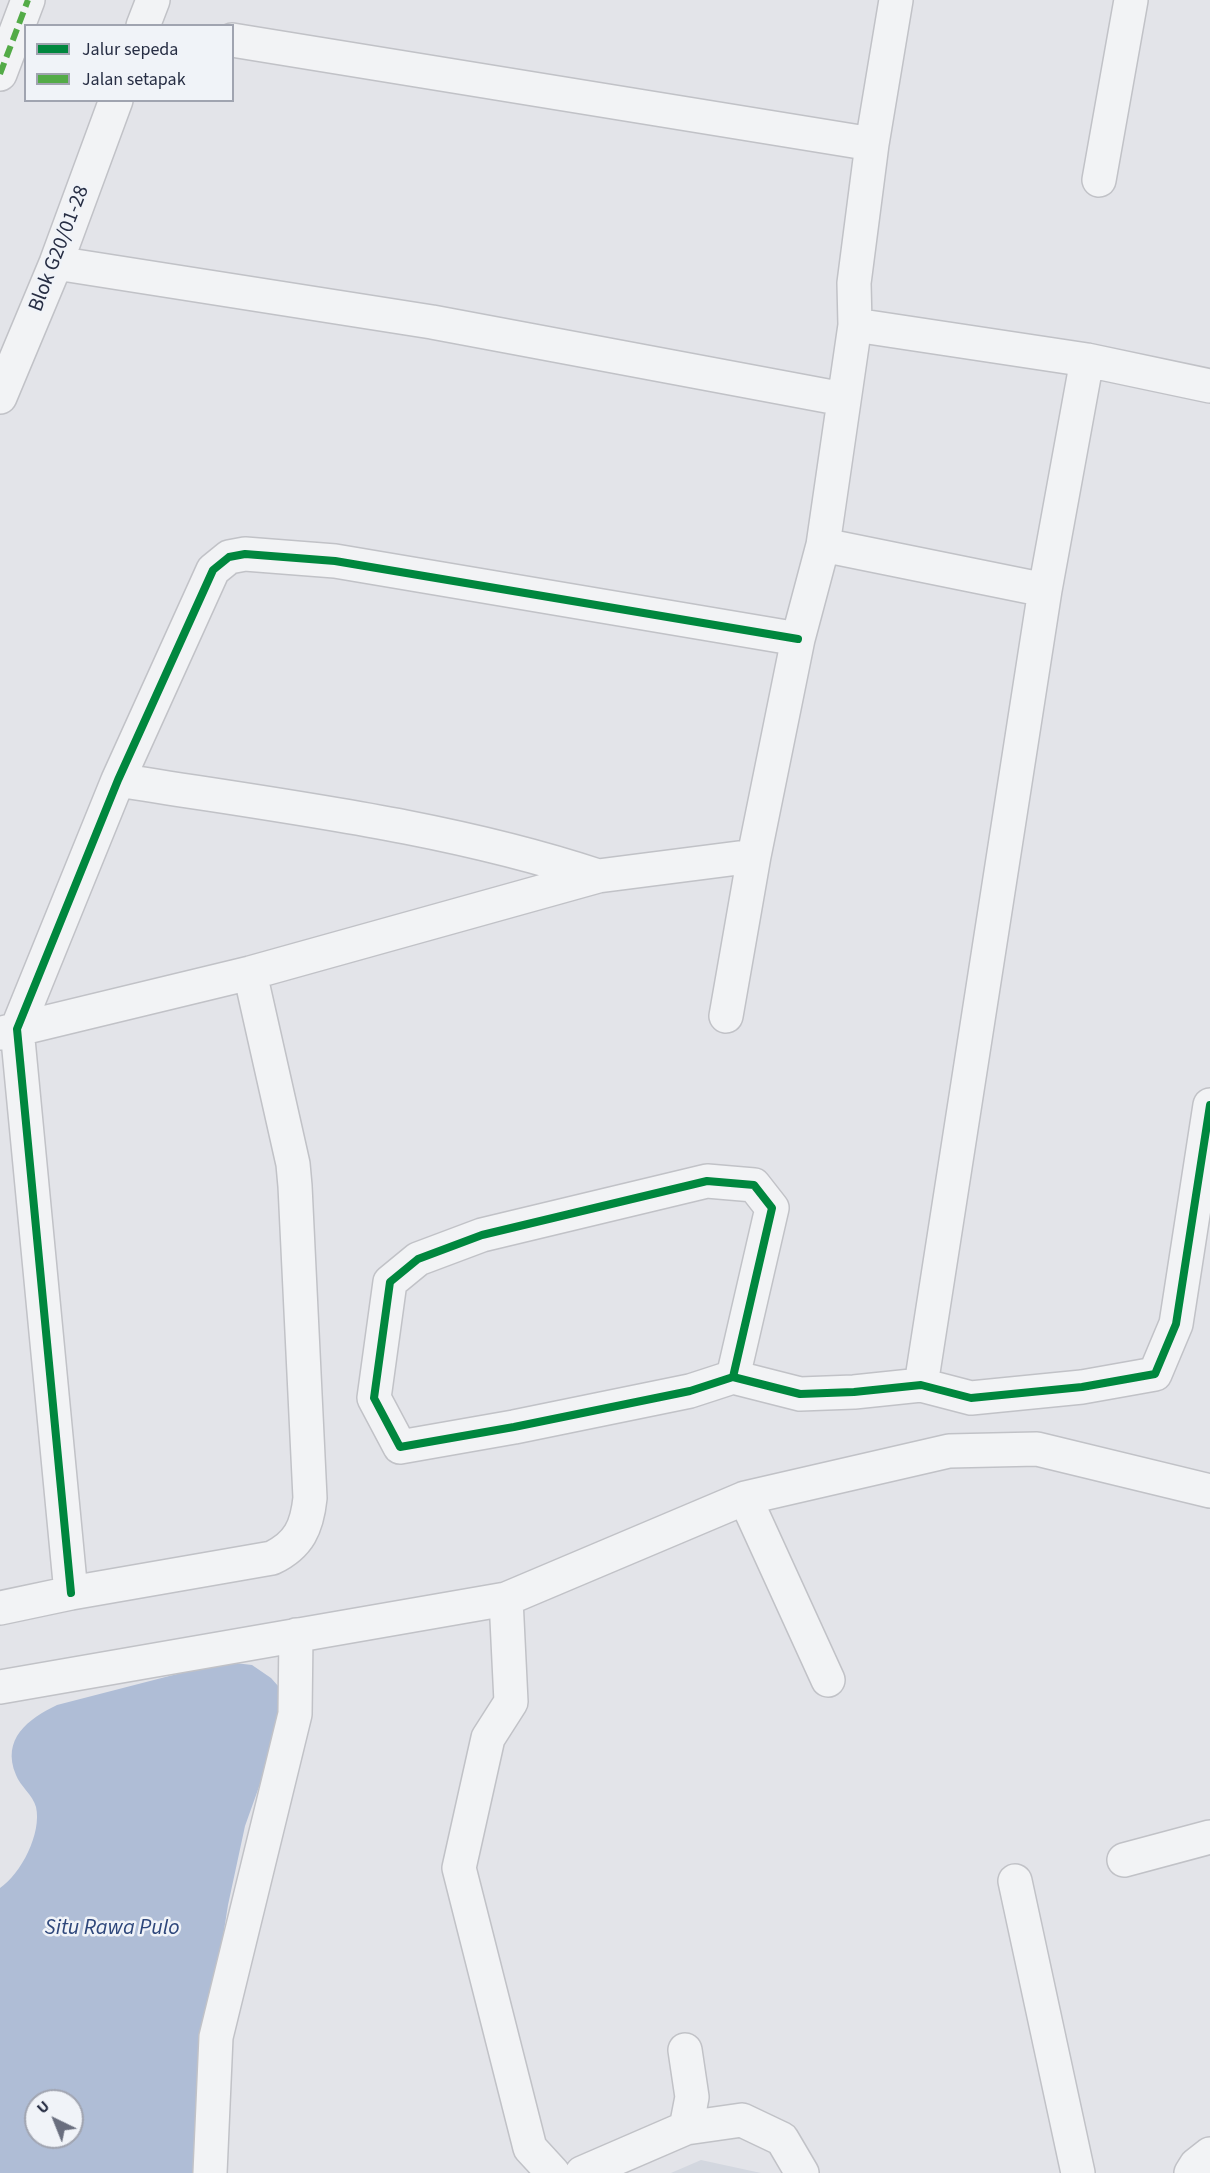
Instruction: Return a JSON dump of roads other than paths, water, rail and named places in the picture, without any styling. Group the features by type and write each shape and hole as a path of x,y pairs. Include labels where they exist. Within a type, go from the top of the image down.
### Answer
{"street":[{"path":"0,74 28,0"},
{"path":"144,24 153,0"},
{"path":"726,1016 754,856 798,639 823,545 855,325 854,283 872,144 896,0"},
{"path":"1100,180 1131,0"},
{"path":"234,40 872,144"},
{"name":"Blok G20/01-28","path":"0,397 56,263 115,102"},
{"path":"56,263 432,322 843,399"},
{"path":"855,325 1087,360 1210,386"},
{"path":"921,1385 1045,590 1087,360"},
{"path":"823,545 1045,590"},
{"path":"71,1593 8,1031 213,570 229,557 245,554 335,561 798,639"},
{"path":"118,780 371,820 545,859 597,876"},
{"path":"8,1031 250,973 597,876 754,856"},
{"path":"0,1608 71,1593 272,1558 289,1548 306,1525 310,1498 293,1164 250,973"},
{"path":"733,1377 772,1208 754,1185 707,1181 482,1235 418,1259 390,1282 374,1398 400,1447 667,1396 733,1377 800,1394 854,1392 921,1385 971,1398 1082,1387 1155,1374 1176,1324 1210,1105"},
{"path":"0,1687 506,1599 745,1497 949,1451 1037,1449 1210,1491"},
{"path":"745,1497 828,1680"},
{"path":"506,1599 511,1702 488,1738 459,1868 530,2148 553,2173"},
{"path":"210,2173 216,2037 295,1714 296,1635"},
{"path":"1124,1860 1210,1837"},
{"path":"1016,1881 1078,2173"},
{"path":"686,2050 692,2097 686,2128"},
{"path":"582,2173 686,2128 742,2120 782,2139 802,2173"},
{"path":"1191,2173 1196,2165 1210,2154"}],"water":[{"name":"Situ Rawa Pulo","path":"235,1663 252,1665 271,1678 279,1687 281,1701 265,1770 245,1826 228,1905 210,2019 203,2173 0,2173 0,1888 15,1873 28,1852 36,1829 37,1817 34,1803 16,1775 12,1762 12,1751 20,1732 27,1724 57,1705 212,1665"}]}
